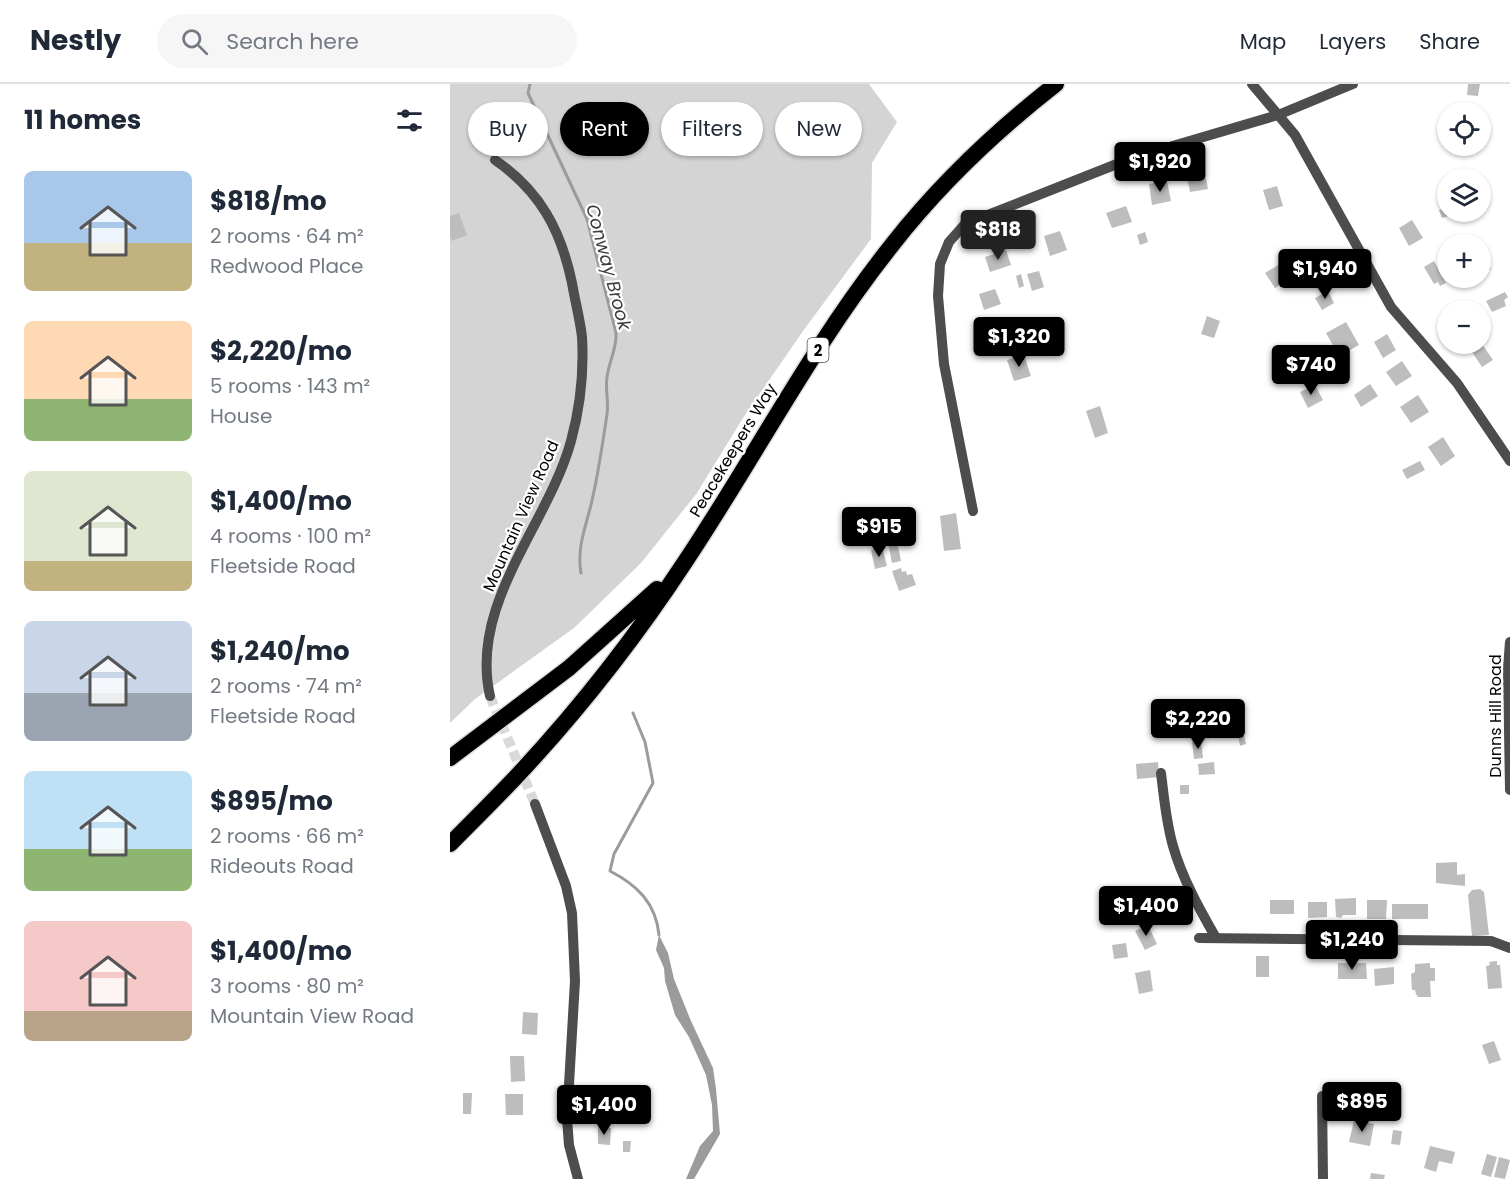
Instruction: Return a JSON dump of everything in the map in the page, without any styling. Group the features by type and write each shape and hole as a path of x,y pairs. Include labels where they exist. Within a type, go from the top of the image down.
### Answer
{"highway":[{"name":"Peacekeepers Way","path":"450,844 515,778 600,679 684,564 792,389 854,295 892,244 975,153 1021,111 1056,84"},
{"path":"450,758 569,668 684,564"}],"street":[{"path":"1252,84 1295,135 1391,307 1457,383 1510,462"},
{"path":"973,511 944,364 938,296 940,264 948,242 965,224 1132,158 1278,115 1353,84"},
{"name":"Mountain View Road","path":"490,696 485,662 495,611 565,459 577,416 583,363 582,334 569,271 558,236 540,201 516,174 495,160"},
{"name":"Dunns Hill Road","path":"1510,642 1508,668 1510,790"},
{"path":"1161,773 1173,848 1198,907 1216,938"},
{"path":"535,804 566,886 572,912 575,981 567,1119 569,1145 578,1179"},
{"path":"1199,938 1491,941 1510,948"},
{"path":"1322,1096 1323,1179"}],"shaded area":[{"path":"450,84 869,84 897,122 872,163 871,239 743,418 697,493 641,563 574,628 475,699 450,723"},
{"path":"659,935 668,953 674,979 691,1021 713,1068 720,1134 694,1179 686,1179 700,1146 713,1131 712,1105 706,1075 689,1037 675,1015 665,981 664,968 656,950"}],"building":[{"path":"1468,84 1480,84 1478,96 1467,95"},
{"path":"1204,168 1208,189 1190,192 1186,171"},
{"path":"1167,181 1171,201 1152,205 1149,184"},
{"path":"1277,186 1283,206 1269,210 1263,190"},
{"path":"1126,206 1132,222 1112,228 1106,213"},
{"path":"459,213 467,235 452,241 450,216"},
{"path":"1412,220 1423,238 1409,246 1399,228"},
{"path":"1060,231 1067,250 1050,256 1044,236"},
{"path":"1145,232 1148,242 1140,245 1137,235"},
{"path":"1006,250 1011,265 990,272 985,257"},
{"path":"1434,261 1437,266 1437,282 1434,284 1424,267"},
{"path":"1283,262 1293,277 1275,288 1265,273"},
{"path":"1039,271 1044,287 1032,291 1027,274"},
{"path":"1021,274 1024,286 1019,288 1016,276"},
{"path":"995,289 1001,304 984,310 979,294"},
{"path":"1328,291 1334,303 1322,310 1315,298"},
{"path":"1505,292 1508,297 1504,300 1506,306 1492,312 1491,300 1488,300"},
{"path":"1207,316 1220,321 1214,338 1201,334"},
{"path":"1346,322 1359,345 1339,356 1326,333"},
{"path":"1387,334 1396,350 1383,358 1374,342"},
{"path":"1473,354 1489,354 1493,360 1482,367"},
{"path":"1024,355 1031,376 1014,381 1007,360"},
{"path":"1402,361 1412,376 1396,386 1386,372"},
{"path":"1370,384 1378,396 1361,407 1354,395"},
{"path":"1315,385 1323,400 1308,408 1300,392"},
{"path":"1418,395 1429,412 1411,423 1400,407"},
{"path":"1100,406 1108,433 1095,438 1086,411"},
{"path":"1443,437 1455,456 1441,466 1428,447"},
{"path":"1420,461 1425,470 1407,479 1402,470"},
{"path":"956,513 961,549 944,551 940,516"},
{"path":"897,541 901,561 892,563 888,543"},
{"path":"882,547 887,566 875,569 871,550"},
{"path":"901,568 902,572 906,571 907,575 912,574 916,585 899,591 892,571"},
{"path":"1243,730 1246,744 1240,746 1237,731"},
{"path":"1201,741 1203,758 1194,759 1192,742"},
{"path":"1158,762 1159,777 1137,779 1136,764"},
{"path":"1214,762 1215,774 1199,775 1198,764"},
{"path":"1180,785 1189,785 1189,794 1180,794"},
{"path":"1457,862 1457,875 1465,874 1465,886 1436,883 1436,863"},
{"path":"1480,889 1484,892 1489,935 1472,936 1468,895 1472,890"},
{"path":"1356,898 1356,915 1336,917 1335,899"},
{"path":"1270,900 1294,900 1294,914 1270,914"},
{"path":"1367,900 1387,900 1386,919 1367,919"},
{"path":"1308,902 1327,902 1327,917 1308,918"},
{"path":"1392,904 1428,904 1428,919 1392,919"},
{"path":"1148,925 1157,944 1145,950 1135,931"},
{"path":"1126,943 1128,957 1114,959 1112,945"},
{"path":"1256,956 1269,956 1269,977 1256,977"},
{"path":"1497,961 1497,965 1500,965 1502,988 1488,989 1486,966 1490,965 1489,962"},
{"path":"1338,963 1366,963 1367,979 1338,979"},
{"path":"1430,963 1430,968 1435,968 1435,981 1430,981 1431,997 1418,997 1415,990 1412,990 1411,974 1415,972 1415,964"},
{"path":"1394,967 1394,984 1375,986 1374,969"},
{"path":"1150,970 1153,991 1139,994 1135,973"},
{"path":"523,1012 538,1013 537,1035 522,1034"},
{"path":"1494,1041 1501,1060 1489,1064 1482,1045"},
{"path":"510,1056 524,1056 525,1081 511,1082"},
{"path":"1352,1092 1365,1095 1361,1114 1348,1111"},
{"path":"463,1093 472,1093 471,1114 463,1114"},
{"path":"505,1094 523,1094 523,1115 506,1115"},
{"path":"1354,1120 1374,1124 1370,1146 1349,1142"},
{"path":"598,1127 611,1128 610,1145 598,1144"},
{"path":"1393,1130 1402,1131 1400,1145 1391,1144"},
{"path":"623,1141 631,1141 630,1152 623,1152"},
{"path":"1430,1146 1455,1152 1452,1164 1439,1161 1436,1172 1424,1168"},
{"path":"1487,1154 1497,1157 1491,1177 1481,1174"},
{"path":"1499,1157 1510,1160 1505,1179 1494,1177"},
{"path":"1371,1173 1385,1175 1384,1179 1370,1179"}],"waterway":[{"name":"Conway Brook","path":"530,84 528,93 587,219 616,333 607,377 607,409 601,455 581,543 581,573"},
{"name":"Conway Brook","path":"633,713 645,742 653,783 614,854 610,871 629,882 644,896 654,913 659,935"}],"tunnel":[{"path":"490,696 535,804"}]}
